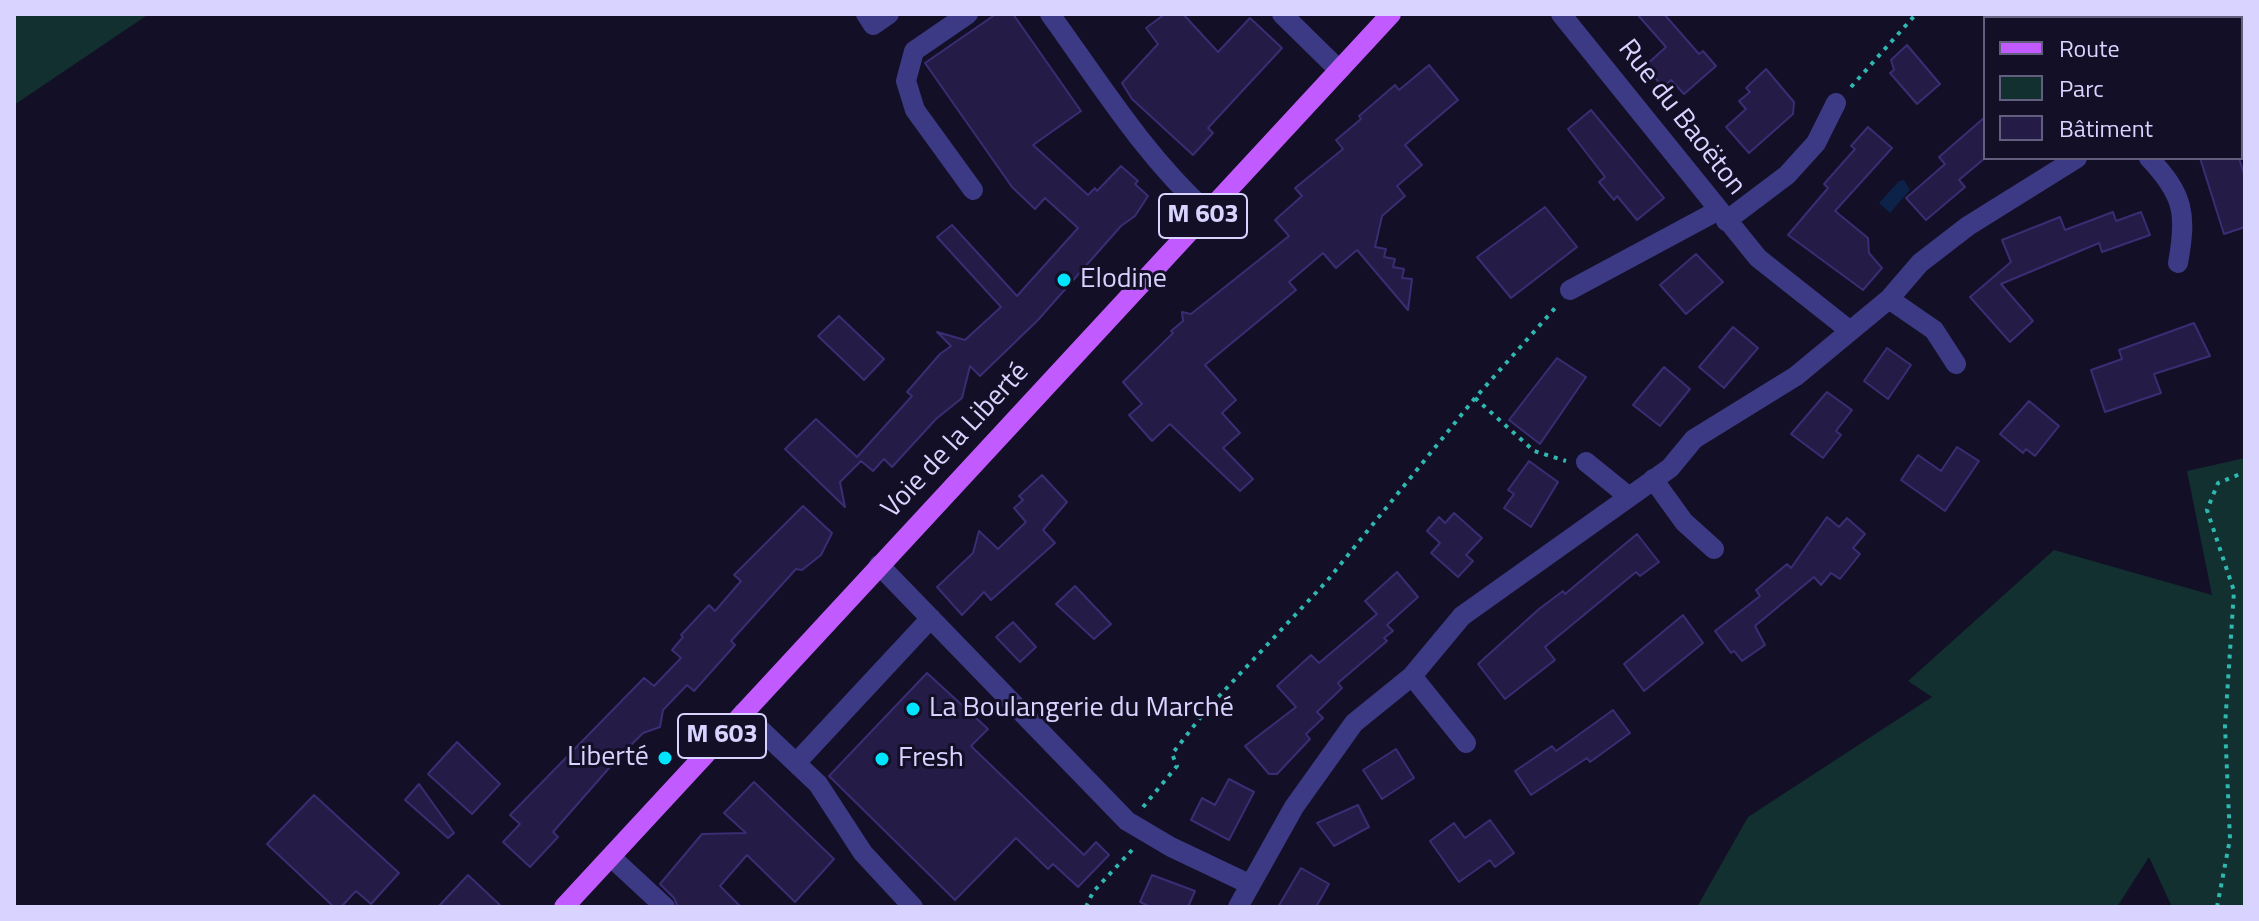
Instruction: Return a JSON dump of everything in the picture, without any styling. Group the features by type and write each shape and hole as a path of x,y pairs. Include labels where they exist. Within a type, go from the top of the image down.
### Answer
{"main road":[{"name":"Voie de la Liberté","path":"564,907 1391,14"}],"street":[{"path":"866,14 873,25 889,14"},
{"path":"968,14 914,51 906,81 915,110 973,190"},
{"path":"1050,14 1143,142 1179,187 1207,212"},
{"path":"1282,14 1339,70"},
{"name":"Rue du Baoëton","path":"1561,14 1758,258 1849,330"},
{"name":"Rue du Baoëton","path":"1722,216 1787,175 1816,143 1836,103"},
{"path":"1238,907 1294,807 1354,723 1412,676 1462,616 1670,468 1694,439 1796,376 1889,299 1920,263 1968,226 2074,160"},
{"path":"2151,160 2172,183 2185,225 2178,263"},
{"path":"1570,290 1722,216"},
{"path":"1889,299 1934,330 1956,364"},
{"path":"1586,462 1628,496"},
{"path":"1653,479 1684,522 1714,549"},
{"path":"879,565 1127,821 1171,847 1249,884"},
{"path":"796,763 931,618"},
{"path":"1412,676 1466,743"},
{"path":"743,713 818,784 863,853 913,907"},
{"path":"611,857 665,907"}],"path":[{"path":"1836,103 1916,14"},
{"path":"1086,907 1093,892 1137,844 1143,808 1177,766 1172,754 1207,709 1327,581 1475,398 1570,290"},
{"path":"1475,398 1534,451 1558,461 1586,462"},
{"path":"2217,907 2230,839 2225,726 2234,591 2207,510 2218,483 2245,472"}],"green space":[{"path":"14,14 149,14 14,105"},
{"path":"2245,458 2245,907 2172,907 2149,857 2117,907 1697,907 1748,817 1932,697 1908,681 2054,550 2212,595 2187,471"}],"water":[{"path":"1904,180 1910,190 1890,213 1879,203 1899,181"}],"building":[{"path":"996,14 1013,14 1081,111 1033,145 1088,195 1095,188 1097,191 1121,166 1138,181 1135,184 1148,196 1135,216 1121,226 1038,320 980,376 970,366 962,398 936,419 892,467 884,459 873,471 861,461 840,482 845,507 785,449 816,419 857,457 912,396 907,392 940,354 951,346 937,332 965,340 1001,307 937,237 952,225 1017,296 1078,228 1045,198 1035,209 1012,187 925,63"},
{"path":"1165,14 1183,14 1218,52 1250,18 1282,48 1208,128 1213,133 1193,155 1132,99 1122,83 1158,44 1146,28"},
{"path":"1637,14 1664,14 1699,54 1703,51 1716,66 1684,94 1671,80 1663,87 1645,66 1666,47"},
{"path":"1907,45 1940,84 1917,104 1890,73 1894,70 1891,60"},
{"path":"1429,65 1458,100 1405,145 1422,165 1397,186 1405,196 1382,216 1375,247 1386,249 1384,257 1395,259 1393,267 1404,269 1402,278 1412,279 1408,310 1357,250 1336,268 1323,253 1289,282 1296,290 1205,365 1236,400 1222,413 1240,433 1223,448 1253,479 1240,491 1170,424 1152,441 1129,415 1142,404 1123,382 1173,333 1171,331 1183,321 1182,312 1191,314 1289,236 1275,220 1302,196 1295,188 1343,149 1336,140 1361,119 1359,116 1395,85 1399,90"},
{"path":"1766,69 1794,102 1793,114 1749,153 1726,127 1746,109 1739,101 1750,92 1746,88"},
{"path":"1591,110 1664,198 1637,220 1617,196 1614,200 1599,182 1605,177 1568,129"},
{"path":"1983,119 1983,160 1959,180 1965,187 1926,220 1906,198 1945,164 1939,157"},
{"path":"1868,127 1892,148 1835,211 1868,238 1869,253 1882,268 1863,290 1788,235 1828,188 1824,184 1855,149 1851,146"},
{"path":"2201,160 2240,160 2245,177 2245,227 2224,234"},
{"path":"1545,207 1577,247 1511,298 1477,257"},
{"path":"2113,212 2116,221 2141,212 2150,235 2102,252 2099,243 2001,284 2033,321 2010,342 1970,297 2011,262 2002,240 2060,217 2065,230"},
{"path":"1696,254 1723,282 1686,314 1660,285"},
{"path":"839,316 884,359 864,380 818,336"},
{"path":"2194,323 2210,356 2154,374 2161,393 2105,412 2091,370 2122,359 2119,350"},
{"path":"1733,327 1758,348 1724,388 1699,367"},
{"path":"1887,348 1911,365 1888,399 1864,381"},
{"path":"1557,358 1586,377 1540,444 1509,420"},
{"path":"1664,367 1690,389 1660,426 1633,405"},
{"path":"1827,392 1852,410 1836,431 1841,435 1823,458 1791,434"},
{"path":"2029,401 2059,426 2035,456 2026,449 2023,453 2000,434"},
{"path":"1957,447 1979,461 1945,511 1901,480 1918,455 1941,471"},
{"path":"1529,461 1558,482 1531,527 1504,508 1514,494 1508,490"},
{"path":"1042,475 1067,502 1043,530 1055,543 991,600 984,592 962,615 937,587 973,553 979,531 998,549 1026,522 1014,508 1023,500 1019,496"},
{"path":"803,506 832,533 821,555 802,570 796,569 731,641 735,645 694,691 687,685 663,710 660,727 643,733 617,759 553,832 558,837 530,867 503,842 520,824 510,815 644,678 654,686 681,658 672,650 683,637 681,635 709,605 715,611 741,581 734,575"},
{"path":"1454,513 1482,538 1466,555 1473,561 1458,577 1431,553 1440,543 1427,531 1439,517 1445,523"},
{"path":"1827,517 1839,527 1847,518 1865,534 1853,548 1860,554 1840,579 1831,573 1821,585 1814,577 1755,626 1765,645 1742,661 1734,651 1731,653 1715,631 1760,596 1756,590 1787,564 1791,568"},
{"path":"1637,534 1659,562 1640,576 1636,572 1545,647 1555,660 1505,699 1478,664 1539,609 1563,591 1565,594"},
{"path":"1397,572 1418,597 1387,625 1393,631 1384,638 1387,641 1338,683 1342,688 1317,712 1323,718 1306,734 1310,739 1277,774 1269,774 1245,746 1296,707 1277,686 1311,655 1319,663 1377,614 1365,601"},
{"path":"1075,586 1111,624 1094,639 1056,604"},
{"path":"1683,615 1703,643 1644,691 1624,664"},
{"path":"1013,622 1036,647 1020,662 996,637"},
{"path":"927,673 988,729 971,746 1084,855 1096,842 1109,855 1078,887 1053,864 1048,869 1016,838 955,900 829,776"},
{"path":"1613,710 1630,733 1590,762 1587,758 1531,795 1515,771 1552,746 1556,751"},
{"path":"457,742 500,784 472,814 428,774"},
{"path":"1396,749 1414,778 1382,799 1363,770"},
{"path":"1229,779 1254,792 1229,840 1191,820 1202,798 1215,805"},
{"path":"754,782 834,859 795,902 747,855 720,886 741,907 678,907 660,884 702,834 746,833 724,813"},
{"path":"419,784 454,833 448,838 405,800"},
{"path":"314,795 399,873 371,904 356,891 341,907 334,907 267,844"},
{"path":"1358,805 1369,827 1334,846 1317,823"},
{"path":"1490,820 1514,853 1495,867 1490,860 1459,882 1430,841 1454,823 1465,838"},
{"path":"1301,868 1329,884 1316,907 1278,907"},
{"path":"468,875 484,890 502,907 438,907"},
{"path":"1152,875 1195,891 1188,907 1151,907 1140,902"}],"place":[{"name":"Elodine","path":"1064,280"},
{"name":"La Boulangerie du Marché","path":"913,709"},
{"name":"Liberté","path":"665,758"},
{"name":"Fresh","path":"882,759"}]}
